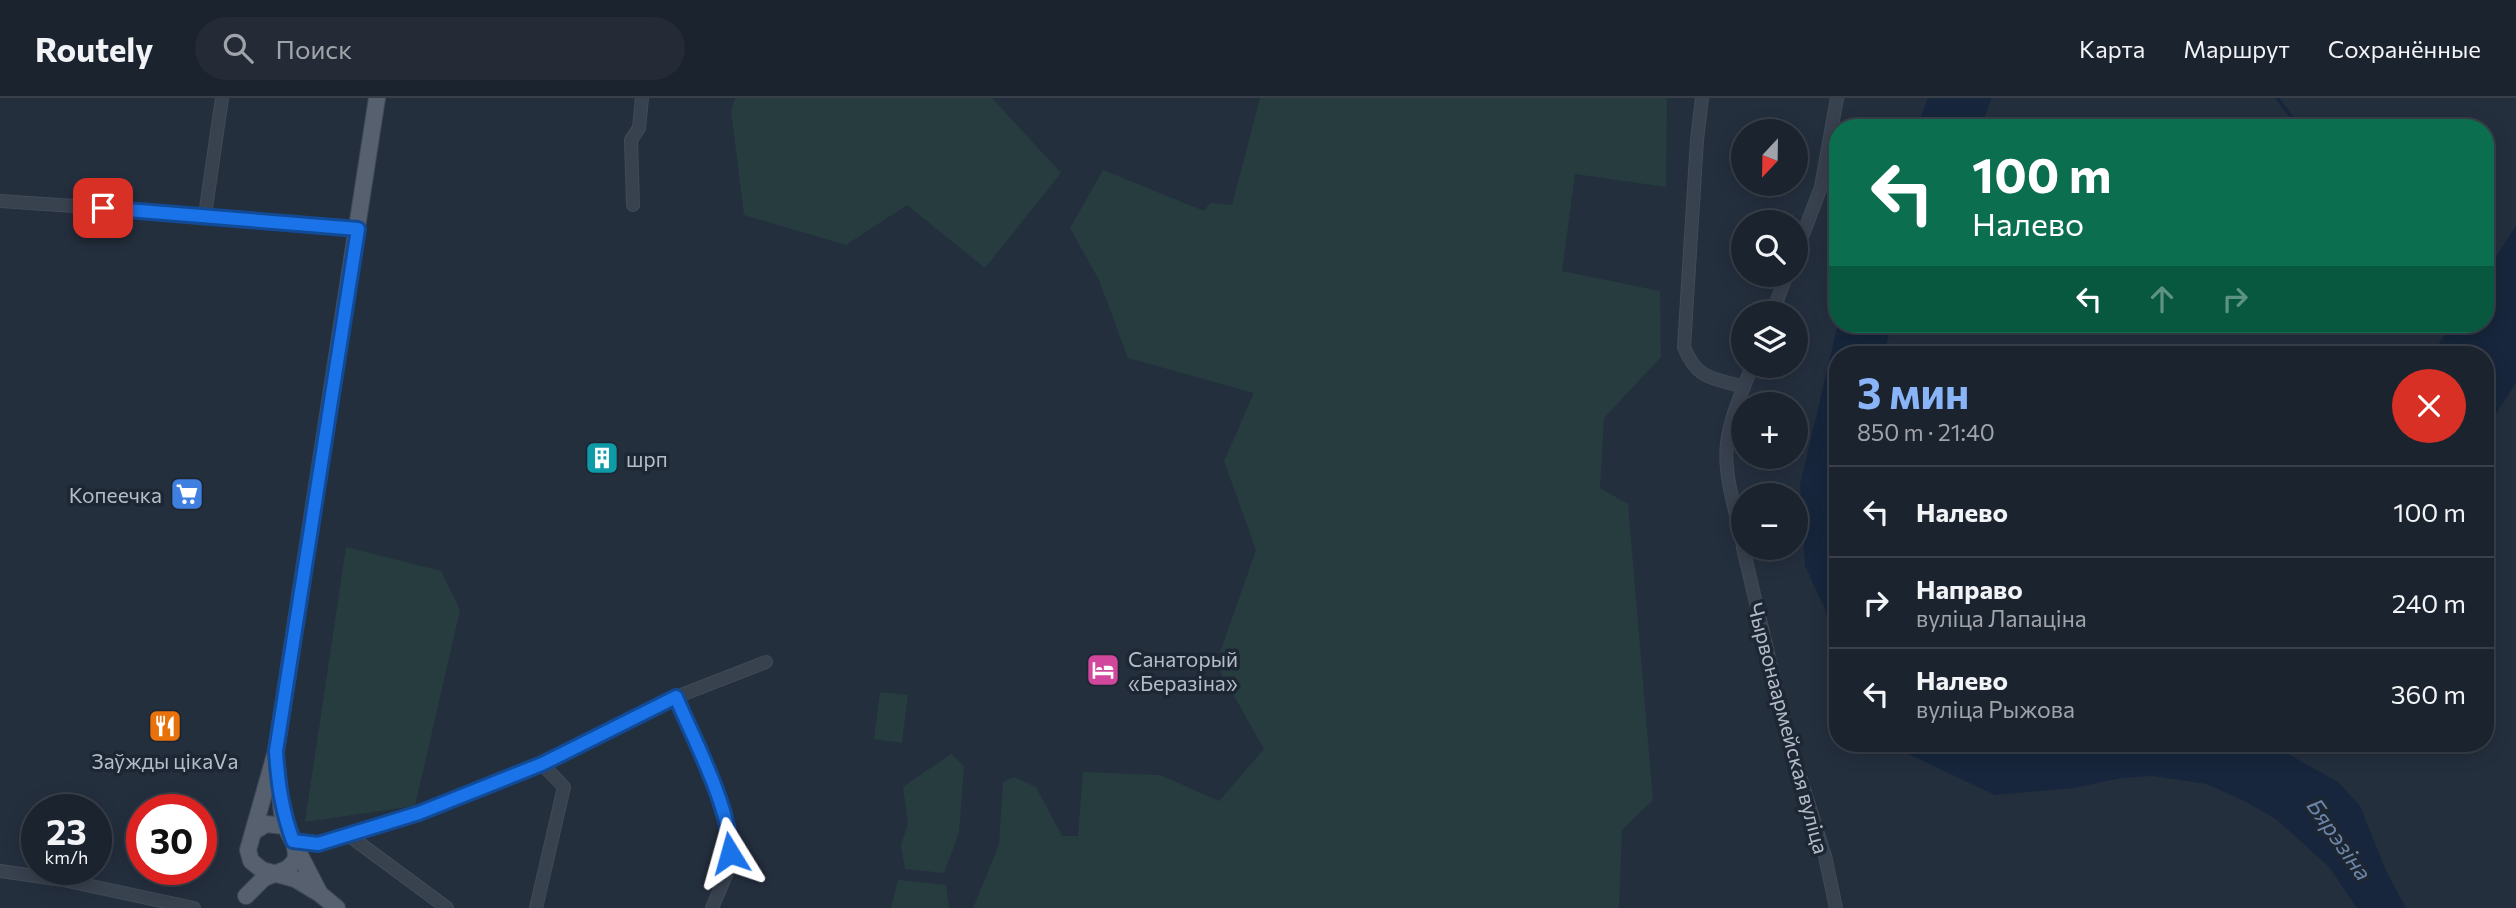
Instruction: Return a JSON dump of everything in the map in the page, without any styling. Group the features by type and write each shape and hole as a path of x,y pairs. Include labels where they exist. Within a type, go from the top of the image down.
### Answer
{"main road":[{"path":"245,902 251,861 248,844 255,831 276,751 377,98"},
{"path":"245,902 264,878 287,869 295,861 293,841 282,813 277,784 276,751"},
{"path":"255,831 266,824 279,823 288,829 320,894"},
{"path":"251,861 262,870 295,879 337,908"}],"street":[{"path":"205,215 222,98"},
{"path":"633,205 631,140 639,128 642,98"},
{"path":"1702,98 1684,347 1691,365 1703,375 1744,387"},
{"path":"1834,119 1838,98"},
{"path":"1808,221 1821,187 1829,145"},
{"path":"0,201 358,229"},
{"name":"Чырвонаармейская вуліца","path":"1731,486 1727,444 1747,378"},
{"name":"Чырвонаармейская вуліца","path":"1746,560 1785,725 1825,856 1836,908"},
{"path":"293,841 318,844 419,813 542,764 676,697 766,662"},
{"path":"676,697 722,807 730,838 729,869 712,908"},
{"path":"536,908 564,787 542,764"},
{"path":"346,834 447,908"},
{"path":"0,871 63,880 194,908"}],"green space":[{"path":"735,98 992,98 1061,173 985,268 907,205 846,245 744,215 731,111"},
{"path":"1260,98 1667,98 1666,187 1575,174 1562,271 1660,291 1661,357 1604,418 1600,488 1628,504 1653,800 1622,830 1619,908 973,908 999,845 1003,782 1014,777 1036,787 1062,836 1078,836 1083,772 1160,775 1219,801 1264,749 1216,664 1256,550 1224,461 1254,393 1128,358 1099,280 1070,228 1103,170 1204,211 1210,203 1232,205"},
{"path":"346,547 441,571 460,610 415,806 305,822"},
{"path":"880,692 908,695 902,743 874,739"},
{"path":"951,754 964,766 959,833 944,873 905,869 901,845 908,823 903,787"},
{"path":"898,880 946,885 949,908 891,908"}],"water":[{"path":"1928,98 1992,98 1984,119 1920,119"},
{"path":"2516,226 2516,383 2494,416 2494,346 2437,346 2446,333 2494,333 2494,259"},
{"path":"1836,333 1889,333 1886,346 1833,346"},
{"path":"1829,362 1829,618 1805,560 1808,560 1808,483 1800,483 1804,469 1808,469 1808,451"},
{"name":"Бярэзіна","path":"1904,752 2284,752 2338,782 2360,806 2387,873 2406,908 2357,908 2329,867 2276,819 2207,784 2152,776 2121,778 2074,788 1995,795"}],"waterway":[{"path":"2277,98 2293,119"}],"place":[{"name":"шрп","path":"602,458"},
{"name":"Копеечка","path":"187,494"},
{"name":"Санаторый «Беразіна»","path":"1103,670"},
{"name":"Заўжды цікаVа","path":"165,726"}],"route":[{"path":"103,208 358,229 276,751 277,784 282,813 293,841 318,844 419,813 542,764 676,697 722,807 730,838 730,853"}]}
